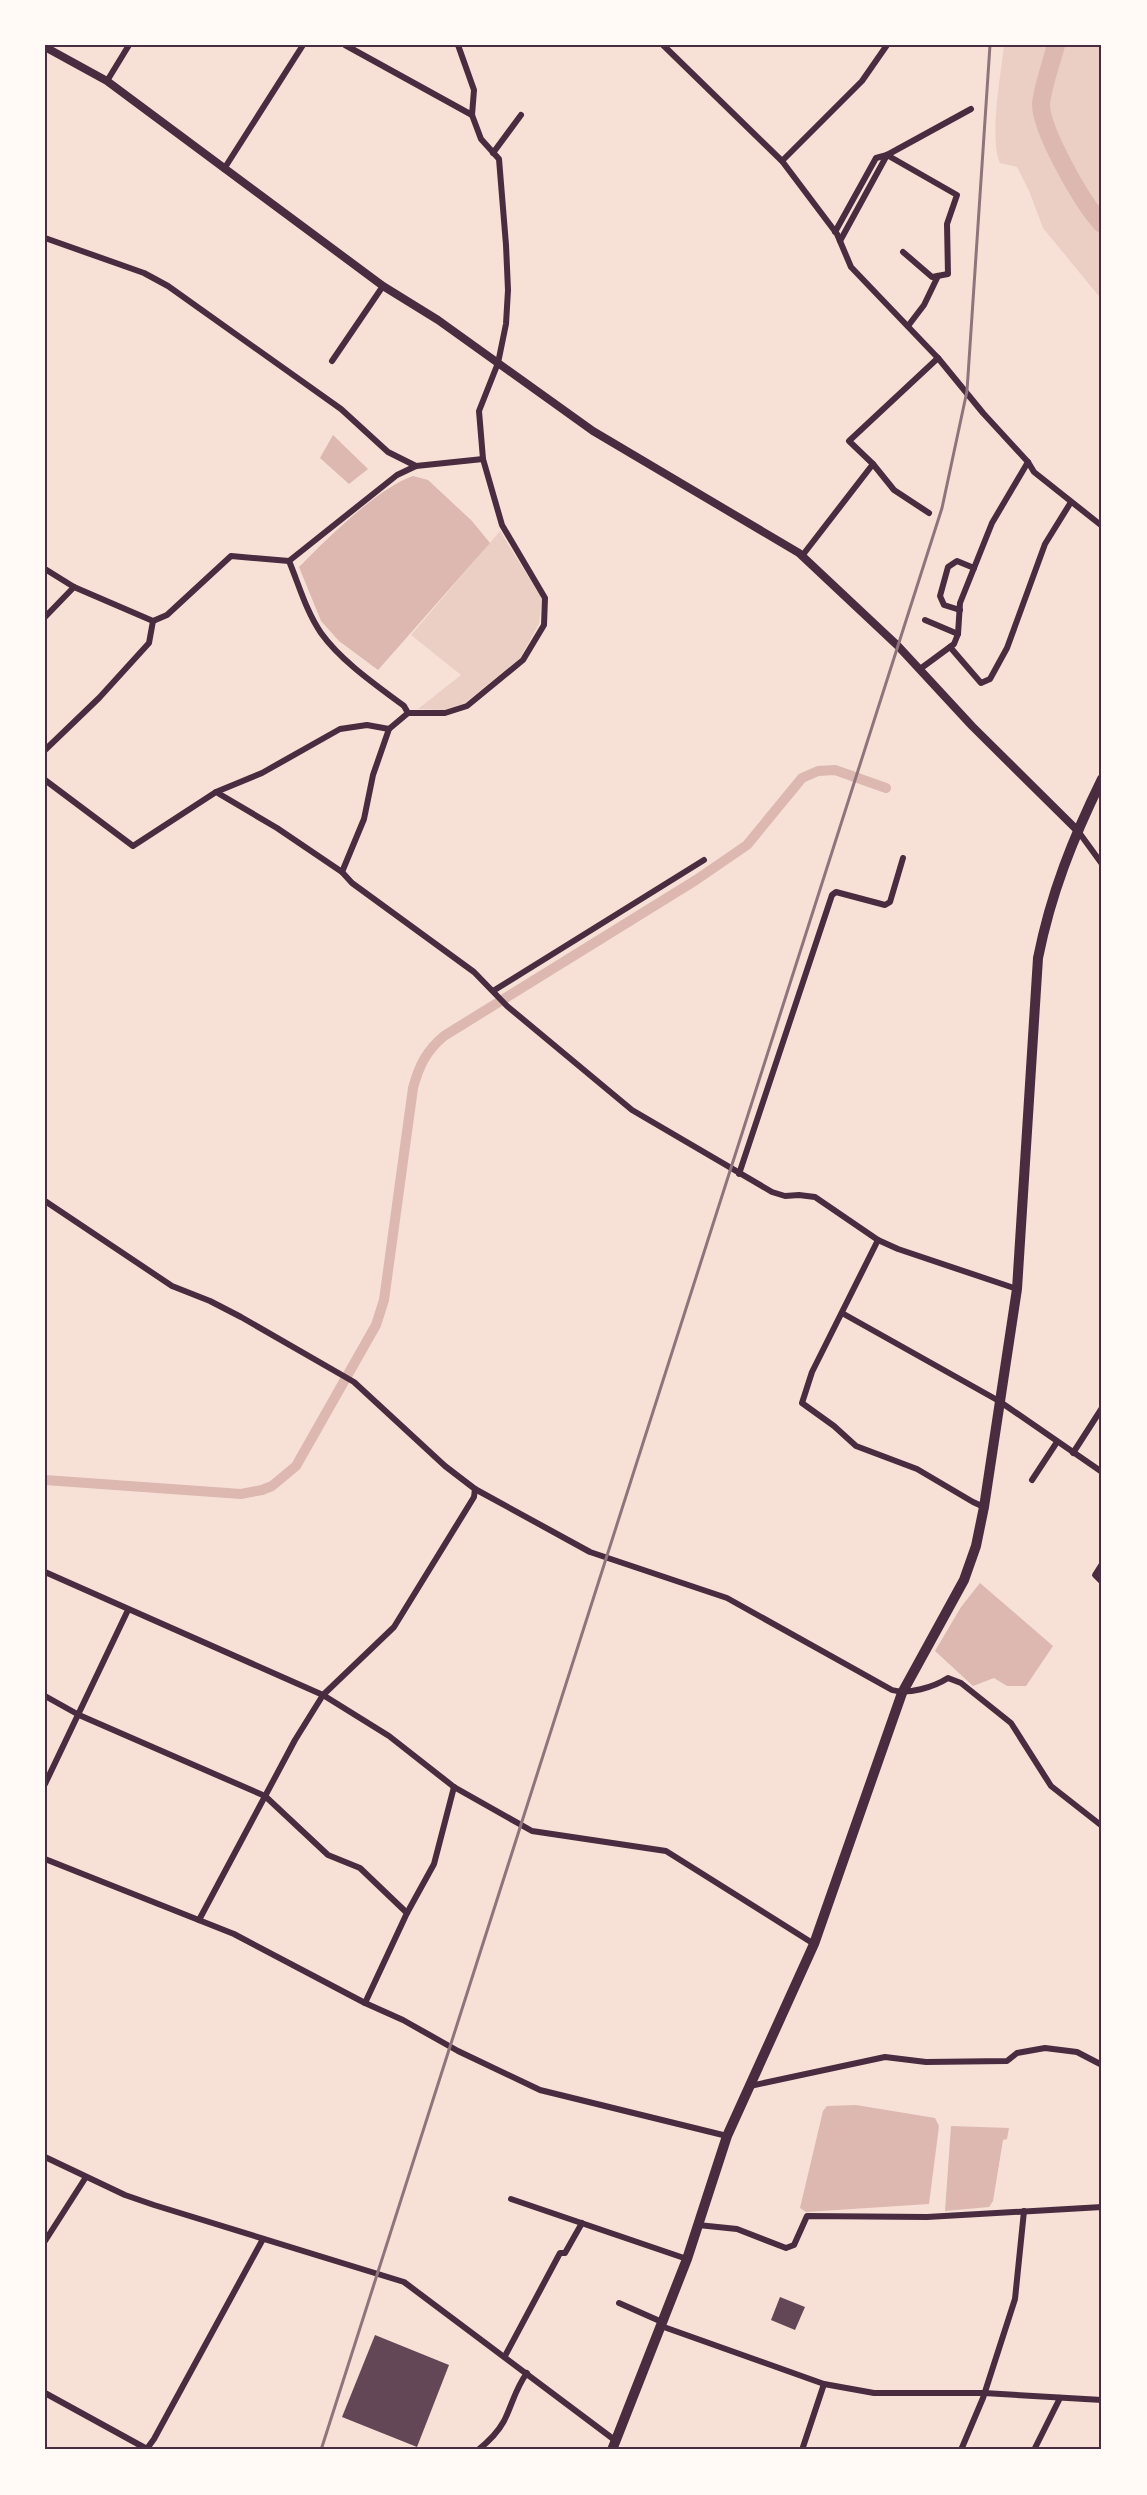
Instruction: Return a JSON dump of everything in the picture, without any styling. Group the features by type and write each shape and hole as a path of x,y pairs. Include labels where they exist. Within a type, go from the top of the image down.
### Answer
{"main road":[{"path":"613,2448 687,2259 727,2136 814,1944 902,1693 964,1580 976,1546 1017,1288 1038,958 1058,879 1077,830 1102,779"}],"street":[{"path":"107,81 129,45"},
{"path":"224,169 303,45"},
{"path":"345,45 472,115"},
{"path":"342,872 364,819 373,775 389,729 408,713 445,713 467,706 523,660 544,625 545,598 502,525 483,459 479,411 498,363 506,324 508,290 499,159 481,139 472,115 474,90 458,45"},
{"path":"663,45 782,160 835,232 851,267 938,358 983,413 1028,462 1034,472 1102,526"},
{"path":"782,160 862,81 887,45"},
{"path":"45,47 107,81 382,286 438,320 593,431 776,537 802,556 920,669 972,726 1077,830 1102,864"},
{"path":"835,232 876,158 887,155 971,109"},
{"path":"493,153 521,115"},
{"path":"840,241 887,155"},
{"path":"887,155 957,195 947,224 948,274 932,277 903,252"},
{"path":"45,237 144,273 168,286 342,409 388,452 416,466"},
{"path":"908,326 924,305 938,276"},
{"path":"332,361 382,286"},
{"path":"929,513 894,490 873,464 849,441 938,358"},
{"path":"45,569 74,587 153,621 167,615 231,556 289,561 397,475 416,466 483,459"},
{"path":"920,669 954,644 958,634 960,603 992,523 1028,462"},
{"path":"802,556 873,464"},
{"path":"950,647 981,683 990,679 1008,646 1045,544 1071,502"},
{"path":"289,561 309,613 322,634 360,672 404,706 408,713"},
{"path":"960,610 944,605 940,596 948,567 957,561 974,568"},
{"path":"45,617 74,587"},
{"path":"925,620 958,634"},
{"path":"45,750 99,698 149,643 153,621"},
{"path":"45,780 133,846 216,792 262,773 340,729 367,725 389,729"},
{"path":"216,792 277,828 342,872 352,883 474,972 507,1006 632,1110 739,1174 779,1195 814,1197 898,1250 1017,1288"},
{"path":"739,1174 832,895 837,892 885,905 890,902 903,858"},
{"path":"495,992 704,860"},
{"path":"45,1201 172,1286 210,1301 241,1317 354,1382 445,1466 475,1489 590,1552 727,1598 892,1690 902,1693 935,1685 948,1678 961,1683 1011,1724 1051,1786 1102,1826"},
{"path":"878,1239 812,1372 802,1403 834,1426 855,1446 918,1469 973,1502 984,1506"},
{"path":"842,1313 999,1401 1102,1472"},
{"path":"1073,1453 1102,1408"},
{"path":"1032,1480 1057,1442"},
{"path":"199,1920 294,1740 323,1695 394,1627 474,1497 475,1489"},
{"path":"1102,1564 1095,1575 1102,1582"},
{"path":"45,1572 323,1695 389,1736 454,1787 532,1831 666,1851 814,1944"},
{"path":"45,1784 128,1610"},
{"path":"45,1696 79,1715 265,1796 328,1855 360,1868 407,1913"},
{"path":"365,2003 407,1913 434,1864 454,1787"},
{"path":"45,1859 234,1934 365,2003 403,2020 458,2052 540,2090 727,2136"},
{"path":"749,2086 885,2057 926,2062 1007,2061 1017,2053 1045,2048 1077,2052 1102,2065"},
{"path":"45,2157 154,2205 404,2282 527,2373 613,2448"},
{"path":"45,2241 86,2177"},
{"path":"511,2199 687,2259"},
{"path":"698,2225 737,2229 786,2248 794,2245 807,2216 927,2217 1102,2207"},
{"path":"970,2450 962,2448 984,2393 1016,2299 1024,2211"},
{"path":"505,2356 560,2253 565,2253 582,2223"},
{"path":"45,2393 146,2450 263,2239"},
{"path":"619,2303 662,2324 824,2384 874,2393 984,2393 1102,2400"},
{"path":"478,2450 504,2422 522,2379 527,2373"},
{"path":"802,2450 824,2384"},
{"path":"1034,2450 1060,2398"}],"shaded area":[{"path":"1004,45 1102,45 1102,300 1043,228 1017,167 1000,163 997,152 996,122"},
{"path":"333,435 368,469 349,484 320,458"},
{"path":"413,476 428,480 472,521 490,543 378,670 339,641 321,621 299,567 368,503 399,482"},
{"path":"500,531 542,599 539,624 520,658 465,703 444,710 418,709 461,675 411,635"},
{"path":"980,1583 1053,1646 1026,1686 1007,1686 994,1678 973,1686 935,1651 961,1607"},
{"path":"856,2105 935,2118 939,2126 929,2204 806,2212 800,2208 823,2111 827,2106"},
{"path":"951,2126 1009,2128 1007,2139 1003,2140 993,2201 989,2207 945,2211"}],"building":[{"path":"780,2297 805,2307 795,2330 771,2320"},
{"path":"375,2335 449,2365 417,2447 342,2417"}],"waterway":[{"path":"1056,45 1042,98 1043,116 1064,167 1084,201 1102,224"},
{"path":"45,1480 241,1494 272,1486 296,1466 376,1325 384,1300 413,1088 421,1066 432,1047 444,1036 696,880 747,845 802,778 818,771 835,770 886,788"}],"railway":[{"path":"321,2450 942,508 967,391 990,45"}]}
